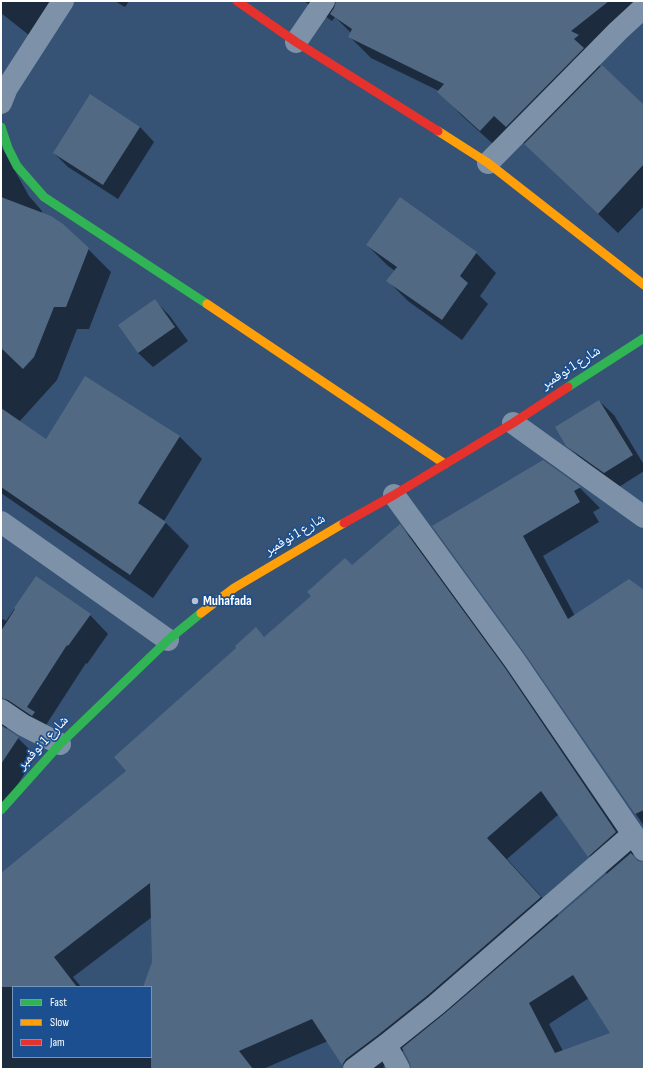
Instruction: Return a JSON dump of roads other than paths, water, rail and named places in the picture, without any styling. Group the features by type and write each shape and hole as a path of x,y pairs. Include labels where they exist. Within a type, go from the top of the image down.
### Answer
{"street":[{"path":"1,103 7,88 63,1"},
{"path":"237,1 296,42 488,163 644,285"},
{"path":"296,42 324,1"},
{"path":"488,163 618,31 644,7"},
{"path":"1,127 8,148 17,166 44,197 240,326 445,464"},
{"name":"شارع 1 نوفمبر","path":"1,810 60,744 168,640 200,613 234,588 514,423 644,338"},
{"path":"514,423 644,517"},
{"path":"354,1069 386,1045 638,842 515,661 394,495"},
{"path":"1,522 168,640"},
{"path":"1,710 23,725 60,744"},
{"path":"386,1045 399,1069"}],"place":[{"name":"Muhafada","path":"195,601"}]}
